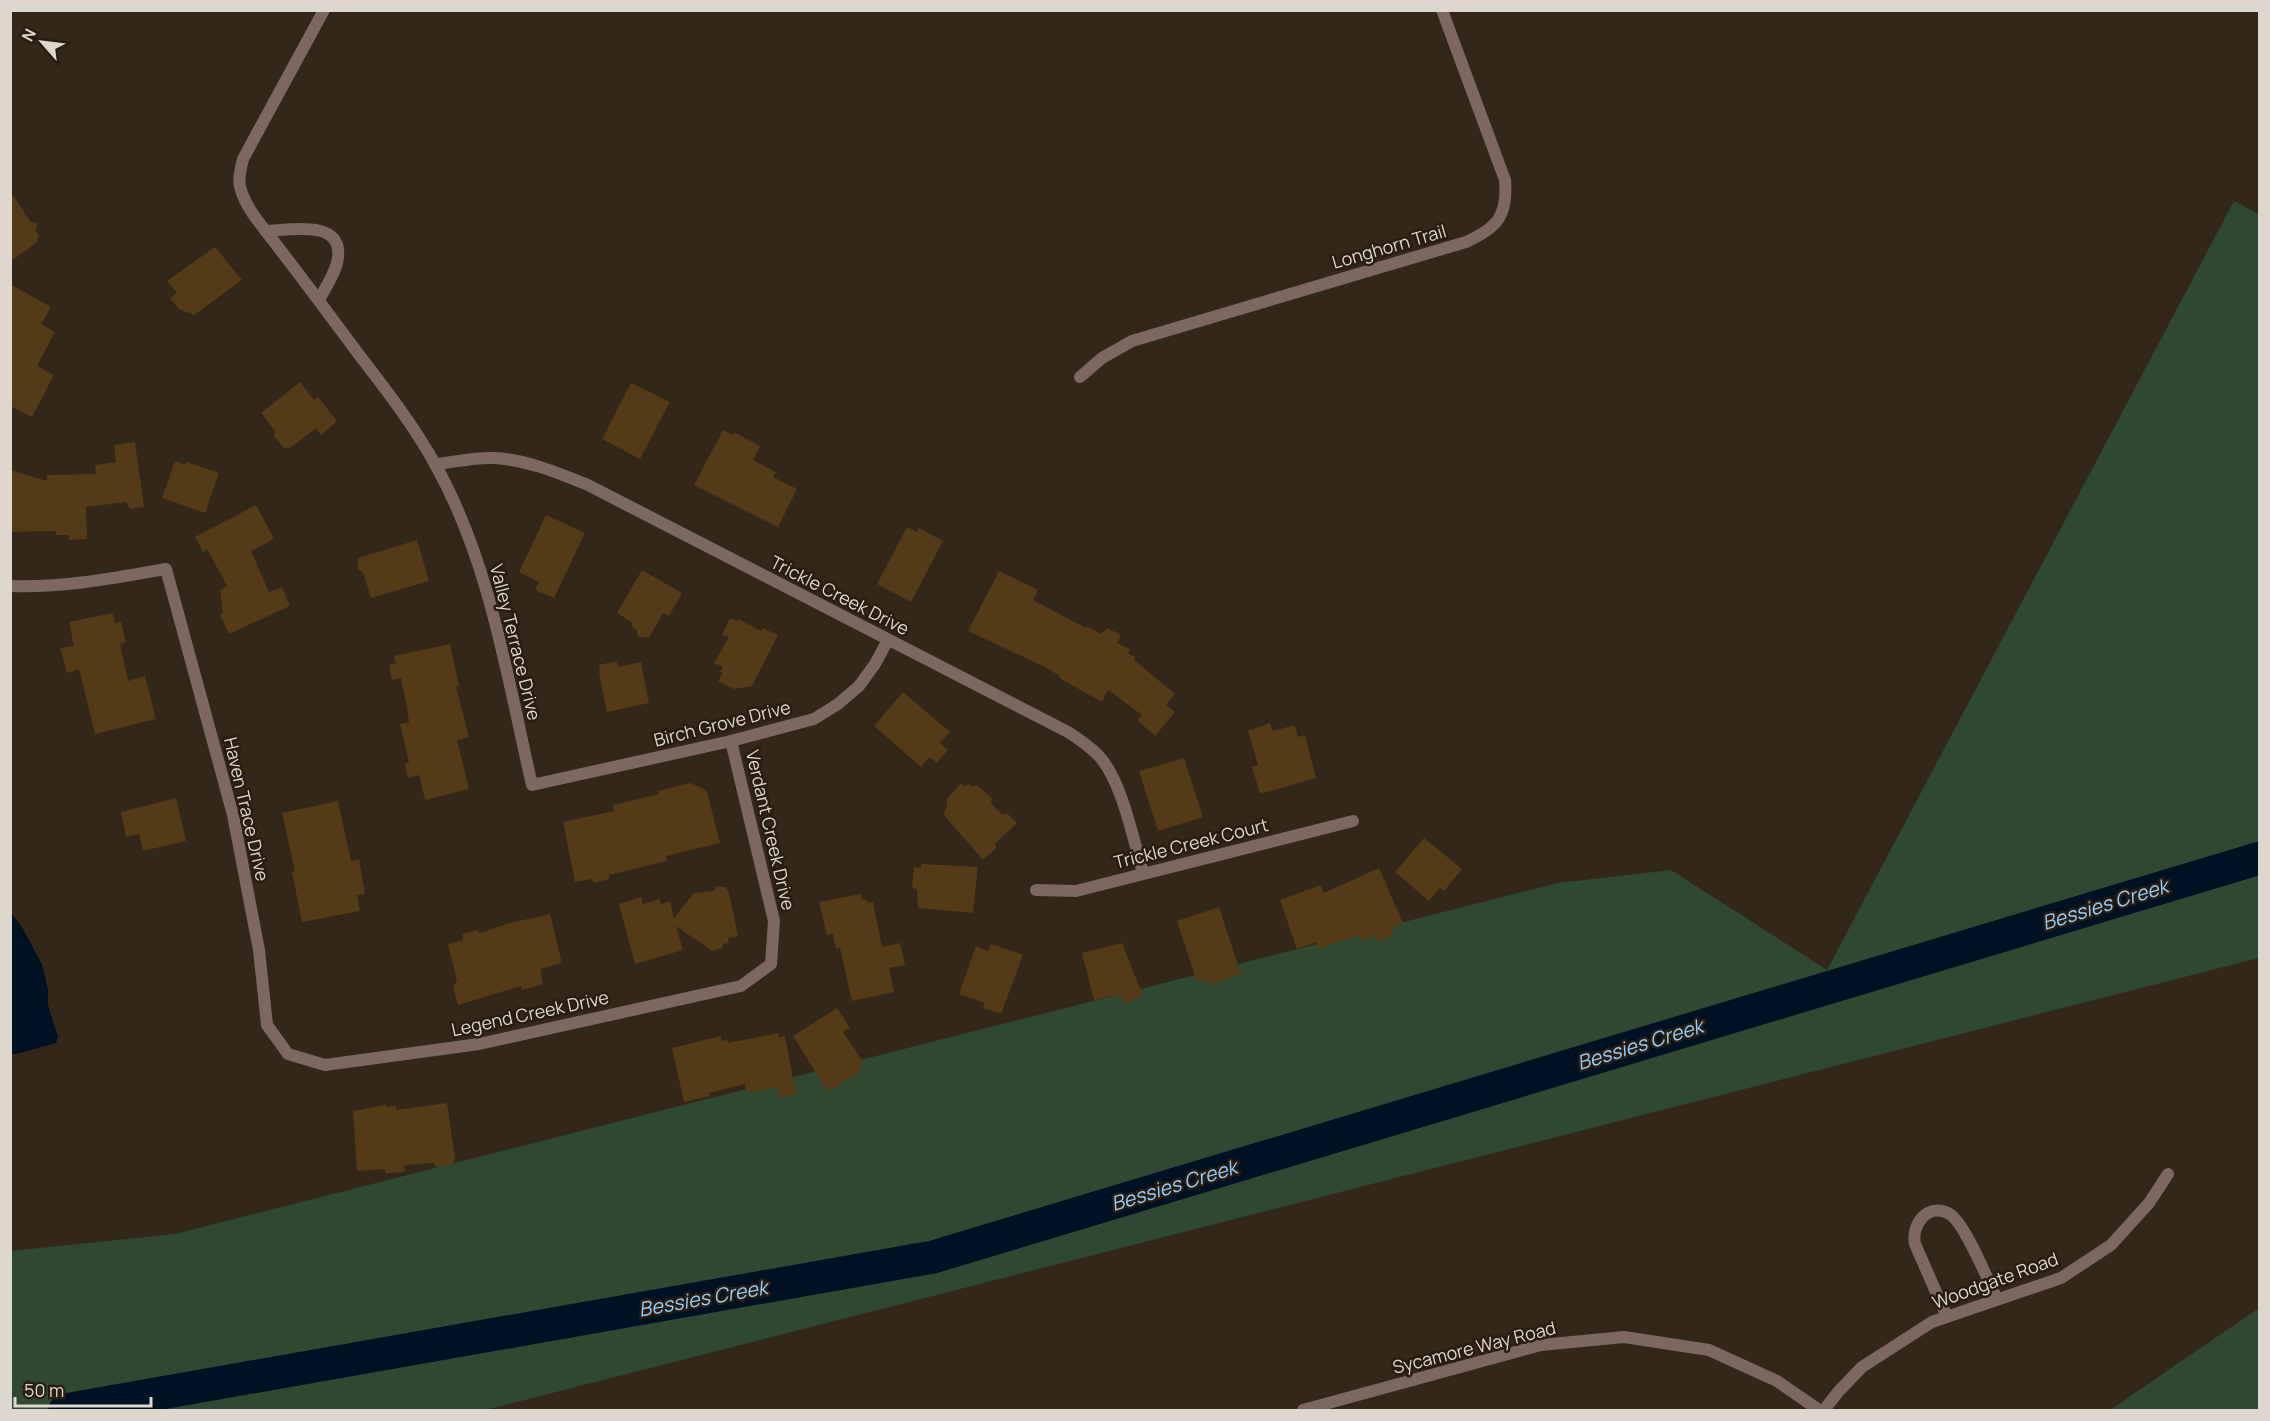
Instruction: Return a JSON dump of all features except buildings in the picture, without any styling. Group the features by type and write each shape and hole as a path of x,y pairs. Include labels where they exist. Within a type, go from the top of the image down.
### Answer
{"street":[{"name":"Valley Terrace Drive","path":"324,10 243,159 239,188 266,231 402,412 435,464 475,555 492,610 532,785"},
{"name":"Longhorn Trail","path":"1080,377 1102,358 1132,341 1466,242 1485,233 1500,218 1507,199 1505,180 1442,10"},
{"path":"266,231 310,229 322,230 332,236 338,247 338,259 319,300"},
{"name":"Trickle Creek Drive","path":"435,464 494,458 535,465 588,485 1068,732 1085,743 1110,771 1143,873"},
{"name":"Haven Trace Drive","path":"10,586 48,586 97,581 166,569 233,815 259,950 267,1025 288,1054"},
{"name":"Birch Grove Drive","path":"532,785 731,741 814,719 838,704 859,686 875,664 888,640"},
{"name":"Verdant Creek Drive","path":"731,741 774,921 771,964"},
{"name":"Trickle Creek Court","path":"1036,890 1076,891 1353,821"},
{"name":"Legend Creek Drive","path":"288,1054 324,1065 479,1044 741,986 771,964"},
{"name":"Woodgate Road","path":"1824,1410 1862,1367 1932,1322 2061,1278 2111,1245 2149,1203 2168,1174"},
{"path":"1947,1317 1914,1236 1919,1221 1932,1211 1941,1211 1956,1218 1997,1299"},
{"name":"Sycamore Way Road","path":"1303,1410 1321,1408 1541,1345 1624,1337 1709,1350 1777,1381 1819,1410"}],"green space":[{"path":"2234,201 2259,214 2259,958 485,1410 11,1410 10,1251 175,1234 1558,883 1671,870 1827,970"},
{"path":"2259,1308 2259,1410 2110,1410"}],"water":[{"path":"10,912 20,924 42,964 48,990 48,1005 58,1037 56,1043 16,1054 10,1054"}],"waterway":[{"name":"Bessies Creek","path":"65,1410 933,1257 2260,858"}]}
